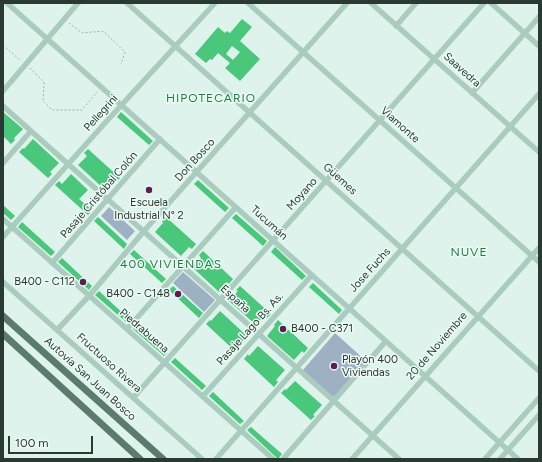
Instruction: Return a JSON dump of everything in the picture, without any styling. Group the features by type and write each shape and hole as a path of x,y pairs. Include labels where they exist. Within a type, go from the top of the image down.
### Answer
{"main road":[{"name":"Autovía San Juan Bosco","path":"3,316 163,459"},
{"path":"3,334 140,459"}],"street":[{"name":"Tucumán","path":"7,3 518,459"},
{"path":"3,91 78,3"},
{"name":"Güemes","path":"127,3 539,371"},
{"name":"Pellegrini","path":"3,237 215,3"},
{"name":"Viamonte","path":"248,3 539,262"},
{"name":"Don Bosco","path":"57,330 89,296 144,231 347,3"},
{"name":"Saavedra","path":"371,3 539,152"},
{"path":"396,26 416,3"},
{"name":"Moyano","path":"133,398 381,121 484,3"},
{"path":"491,3 539,46"},
{"path":"472,93 539,17"},
{"name":"Jose Fuchs","path":"216,459 539,94"},
{"name":"España","path":"3,106 399,459"},
{"path":"3,163 31,131"},
{"name":"Pasaje Cristóbal Colón","path":"52,263 160,139"},
{"path":"126,329 236,207"},
{"name":"Piedrabuena","path":"3,219 273,459"},
{"name":"20 de Noviembre","path":"352,459 539,248"},
{"name":"Pasaje Lago Bs. As.","path":"203,396 312,275"},
{"name":"Fructuoso Rivera","path":"3,282 202,459"},
{"path":"283,459 386,341"},
{"path":"485,459 539,398"},
{"path":"500,459 539,415"}],"path":[{"path":"64,19 82,33 103,31 125,52 121,64"},
{"path":"3,45 44,82 43,101 52,110 82,110 102,87"}],"shaded area":[{"path":"109,207 135,231 127,240 101,216"},
{"path":"183,272 215,300 204,312 173,283"},
{"name":"Playón 400 Viviendas","path":"335,333 366,361 335,396 332,397 302,371"}],"building":[{"path":"242,19 252,27 240,41 260,59 240,81 225,68 230,63 218,53 212,60 210,59 206,63 195,54 218,27 225,33 227,31 230,33","holes":["232,46 240,52 233,60 226,54"]},
{"path":"3,112 23,129 14,138 15,140 11,144 3,136"},
{"path":"121,112 153,141 149,145 117,117"},
{"path":"33,139 59,163 50,172 52,174 48,178 19,152 23,148 24,149"},
{"path":"88,149 120,178 116,182 113,180 104,189 78,165 87,156 84,153"},
{"path":"71,174 88,190 79,199 92,210 88,215 55,185 59,181 62,184"},
{"path":"198,180 229,208 225,212 194,184"},
{"path":"3,205 15,216 11,220 3,213"},
{"path":"236,214 267,241 263,246 232,218"},
{"path":"98,217 127,244 124,249 94,221"},
{"path":"166,217 196,244 192,249 189,247 181,256 155,232"},
{"path":"22,222 55,252 51,256 18,227"},
{"path":"275,247 306,276 302,280 271,252"},
{"path":"134,250 166,279 162,283 130,254"},
{"path":"203,251 233,279 229,284 227,282 219,292 192,267 201,258 199,255"},
{"path":"62,258 92,286 89,290 58,262"},
{"path":"313,283 342,310 339,314 309,287"},
{"path":"173,286 203,313 199,318 169,290"},
{"path":"240,286 271,314 267,318 264,316 256,325 229,301 238,291 236,290"},
{"path":"99,291 129,319 126,322 95,295"},
{"path":"220,311 247,336 238,346 240,348 236,352 206,324 210,320 211,321"},
{"path":"278,320 308,348 304,353 302,351 294,360 267,336"},
{"path":"136,325 167,353 164,356 133,329"},
{"path":"258,346 285,370 276,380 278,382 274,387 244,359 248,354 249,356"},
{"path":"175,358 206,386 202,390 171,362"},
{"path":"295,381 322,405 313,415 315,416 311,420 281,393"},
{"path":"213,392 244,421 240,424 209,396"},
{"path":"251,427 282,454 278,459 247,430"}],"place":[{"name":"Escuela Industrial N° 2","path":"149,190"},
{"name":"B400 - C112","path":"83,282"},
{"name":"B400 - C148","path":"178,294"},
{"name":"B400 - C371","path":"283,329"},
{"name":"Playón 400 Viviendas","path":"334,366"}],"district":[{"name":"HIPOTECARIO","path":"211,98"},
{"name":"NUVE","path":"469,252"},
{"name":"400 VIVIENDAS","path":"171,264"}]}
